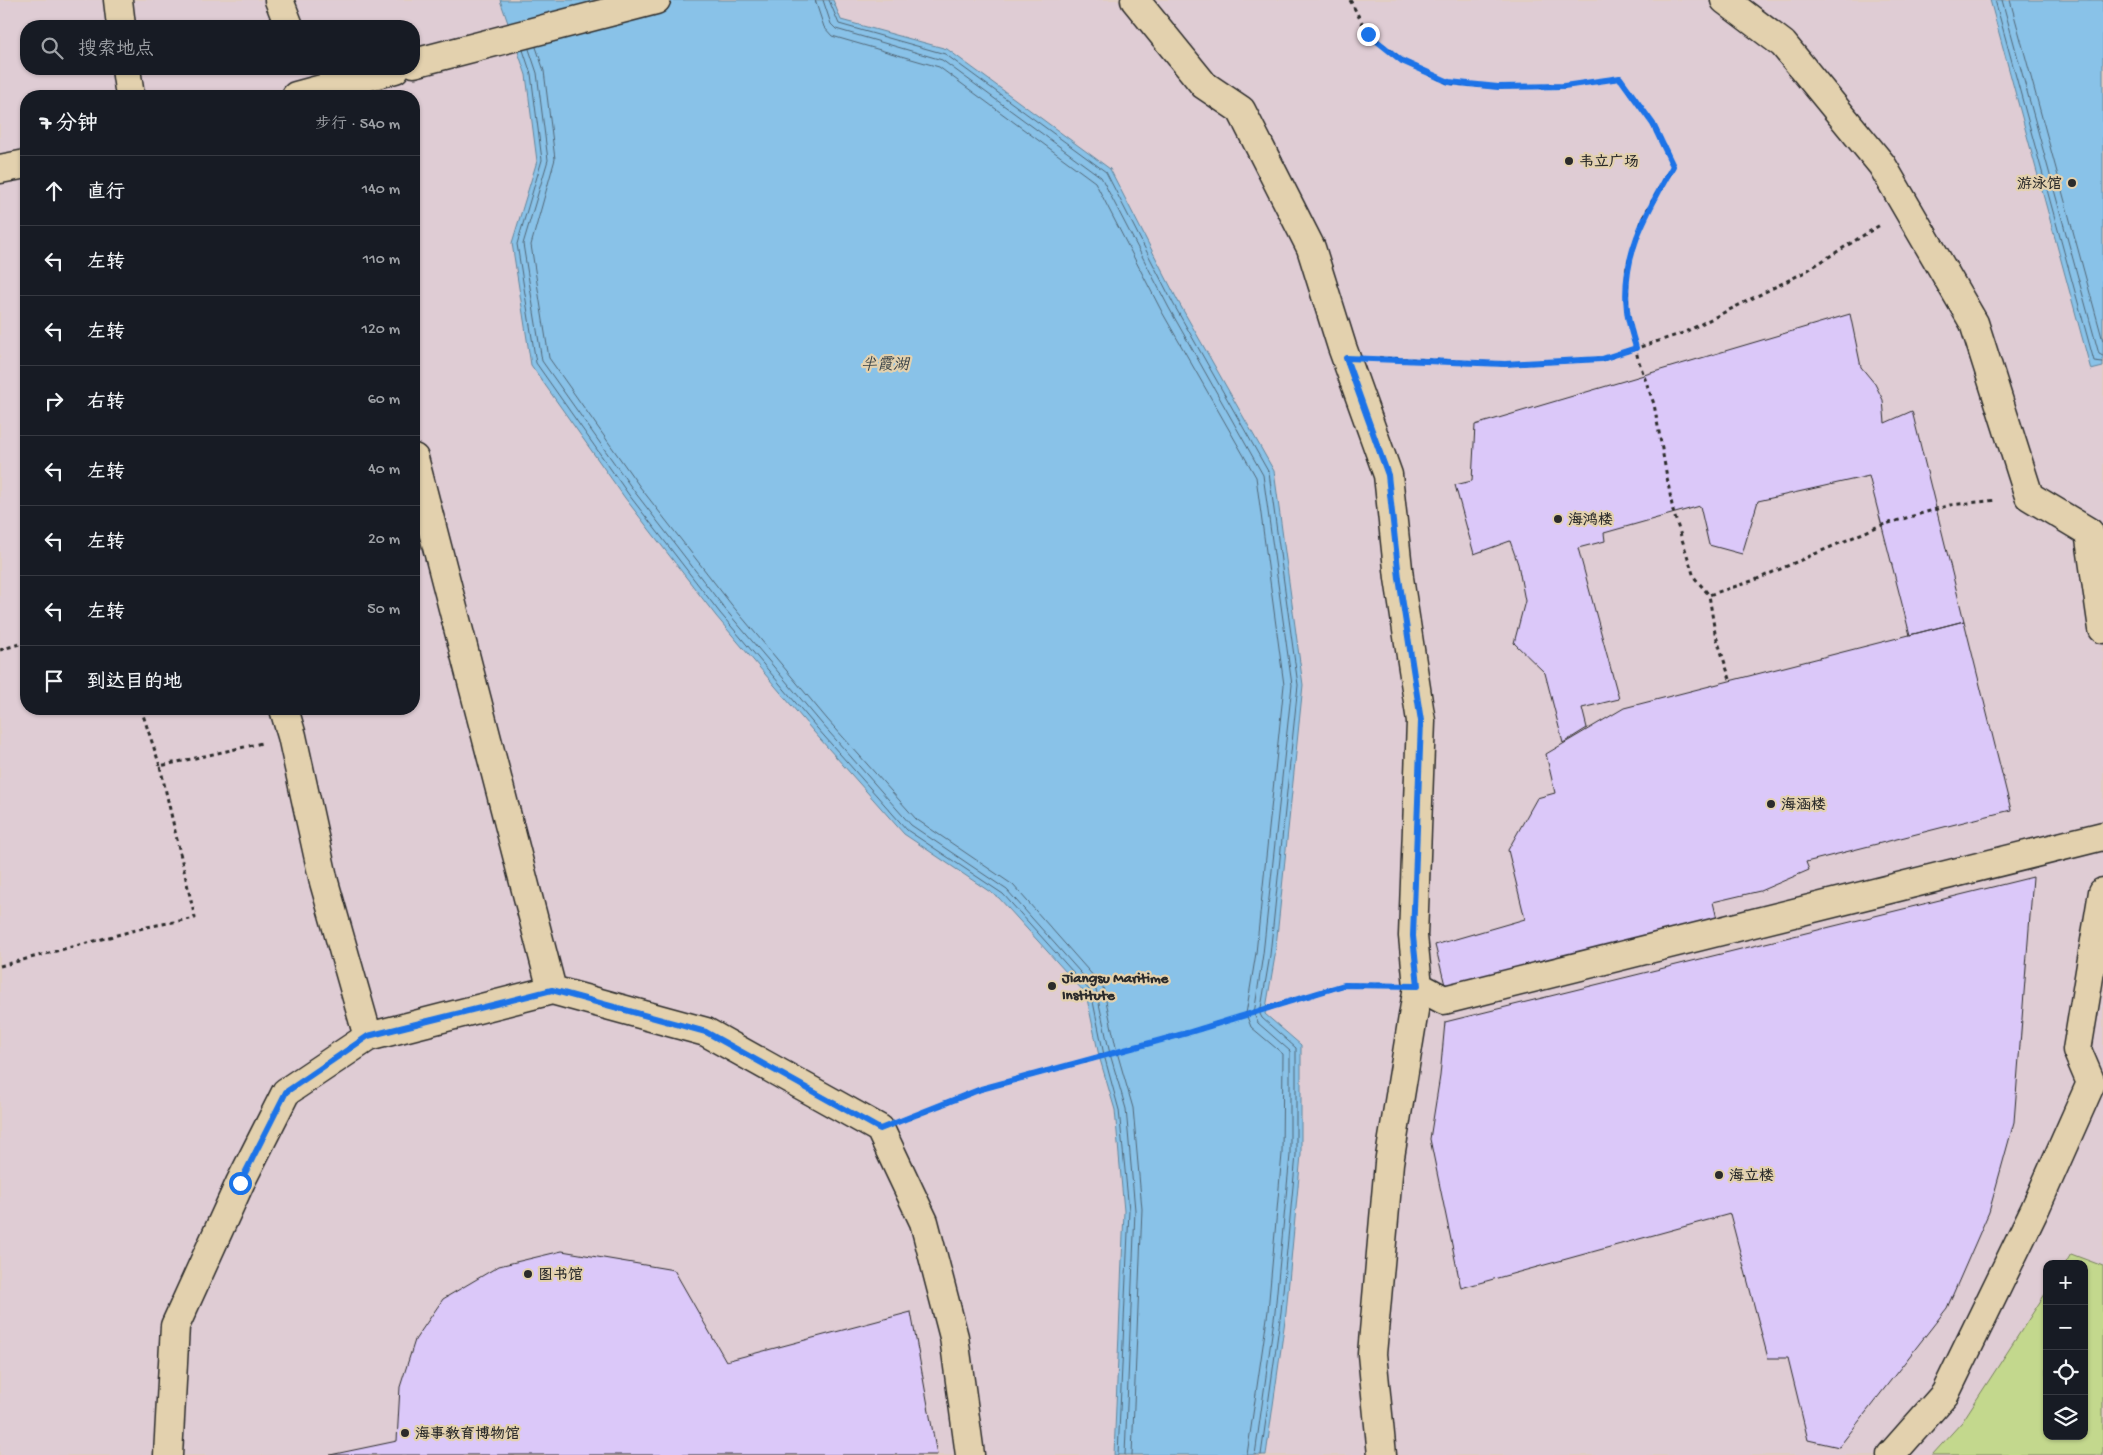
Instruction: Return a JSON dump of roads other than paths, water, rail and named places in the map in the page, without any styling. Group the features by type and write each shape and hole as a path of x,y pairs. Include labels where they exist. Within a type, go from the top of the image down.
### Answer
{"street":[{"path":"118,0 120,20"},
{"path":"279,0 287,20"},
{"path":"423,61 656,0"},
{"path":"1135,0 1204,85 1241,110 1311,248 1346,358 1388,475 1399,578 1421,721 1413,936 1418,986 1389,1163 1372,1354 1382,1455"},
{"path":"1725,0 1783,44 1882,165 1974,323 2029,496 2096,531 2103,629"},
{"path":"127,75 129,90"},
{"path":"308,88 368,75"},
{"path":"0,169 20,165"},
{"path":"420,481 552,990"},
{"path":"286,715 324,882 368,1036"},
{"path":"1418,986 1444,1000 2103,836"},
{"path":"1891,1455 1945,1394 2097,1086 2077,1050 2103,892"},
{"path":"168,1455 175,1326 240,1183 286,1092 368,1036 552,990 706,1032 880,1129 924,1222 954,1337 970,1455"}],"water":[{"name":"半霞湖","path":"500,0 833,0 841,20 947,49 1110,169 1179,303 1274,471 1303,685 1275,956 1265,1014 1301,1045 1301,1155 1286,1313 1266,1455 1114,1455 1124,1211 1115,1110 1099,1056 1086,994 999,898 904,834 813,731 716,616 625,498 531,365 512,243 537,161 526,75"},
{"name":"游泳馆","path":"1990,0 2103,0 2103,367 2091,370"}],"place":[{"name":"韦立广场","path":"1569,161"},
{"name":"游泳馆","path":"2072,183"},
{"name":"海鸿楼","path":"1558,519"},
{"name":"海涵楼","path":"1771,804"},
{"name":"Jiangsu Maritime Institute","path":"1052,986"},
{"name":"海立楼","path":"1719,1175"},
{"name":"图书馆","path":"528,1274"},
{"name":"海事教育博物馆","path":"405,1433"}]}
